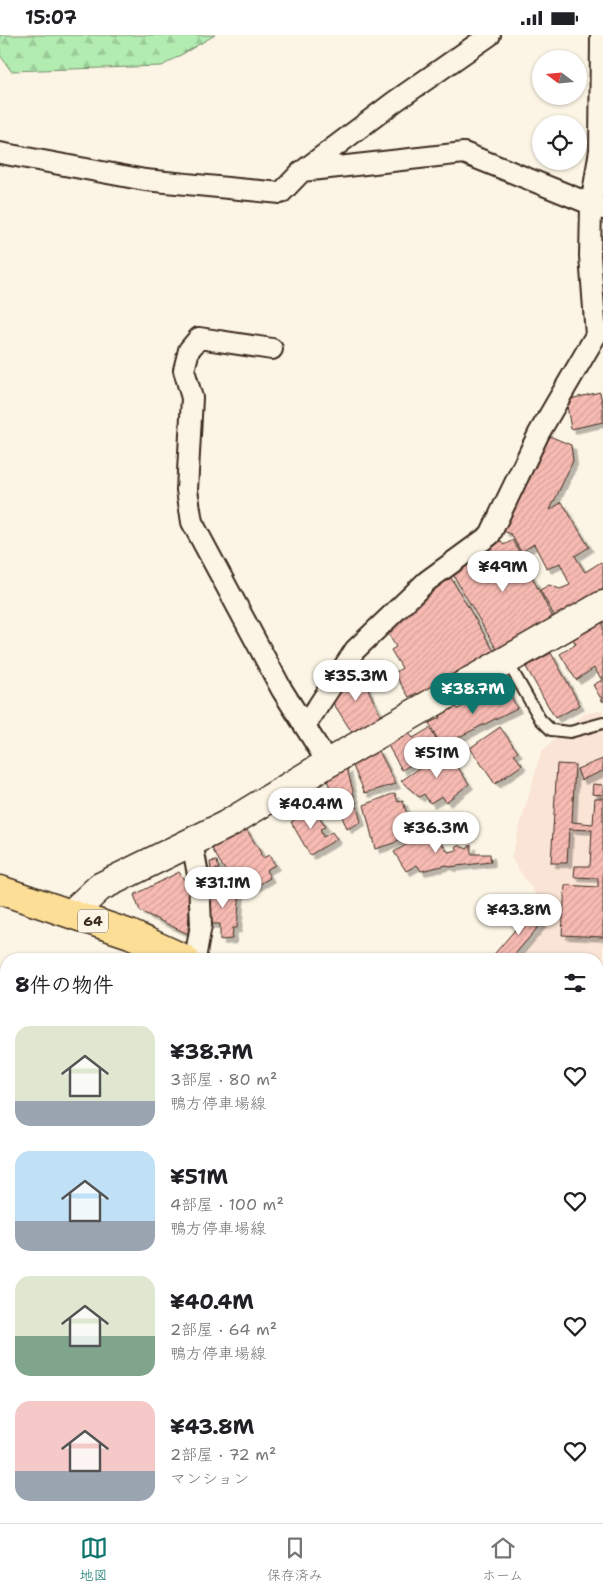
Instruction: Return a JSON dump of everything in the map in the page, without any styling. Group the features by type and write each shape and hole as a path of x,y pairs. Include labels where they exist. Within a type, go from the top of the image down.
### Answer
{"main road":[{"path":"72,913 100,887 226,825 328,763 603,605"},
{"name":"64","path":"0,890 130,934 172,953"}],"street":[{"path":"0,153 145,180 281,193 302,171 394,102 490,35"},
{"path":"305,726 355,650 426,581 490,535 540,433 599,334 590,256 597,208 602,35"},
{"path":"302,171 464,153 597,208"},
{"path":"272,349 200,338 189,350 184,369 192,398 187,490 192,522 282,689 328,763"},
{"path":"192,841 199,880 201,916 196,953"}],"lane":[{"path":"506,660 540,719 551,730 570,732 603,723"}],"shaded area":[{"path":"603,710 603,953 523,953 551,917 511,858 541,752 584,714"}],"green space":[{"path":"0,35 215,35 162,66 11,71 0,55"}],"building":[{"path":"600,392 603,422 571,429 566,400"},
{"path":"547,435 571,445 573,461 550,510 562,502 589,547 575,556 585,572 601,562 603,566 603,590 555,617 540,590 549,585 560,589 570,585 560,563 547,569 534,544 521,552 511,534 503,531"},
{"path":"498,537 504,545 513,540 553,618 497,650 452,573 473,562 471,559"},
{"path":"450,576 495,653 419,698 417,693 409,697 394,673 402,668 391,650 396,647 386,630"},
{"path":"603,620 603,702 593,685 602,680 594,668 576,680 560,654 576,644 572,638"},
{"path":"551,653 580,705 555,718 526,667"},
{"path":"356,663 381,717 353,734 332,701"},
{"path":"504,683 517,708 441,746 429,723 440,718 439,716 455,706 458,709"},
{"path":"500,727 518,752 514,754 522,765 495,784 470,748"},
{"path":"430,728 440,747 402,770 387,744 408,732 413,738"},
{"path":"378,749 396,784 365,793 352,764"},
{"path":"446,750 469,784 446,802 442,796 430,803 424,794 419,797 401,781"},
{"path":"603,759 603,771 581,780 577,769"},
{"path":"557,764 575,765 572,822 593,824 595,798 603,798 603,937 562,935 565,885 598,887 598,878 574,877 575,866 590,866 592,830 569,829 567,863 551,863"},
{"path":"347,768 361,822 347,829 326,778"},
{"path":"593,784 603,785 603,795 592,794"},
{"path":"395,793 398,802 403,801 408,818 405,819 408,833 394,843 375,849 364,805"},
{"path":"312,804 325,827 320,829 323,837 332,832 337,839 310,855 291,822 294,820 292,815"},
{"path":"245,827 263,858 269,855 275,865 266,870 270,878 251,889 240,870 229,877 211,847"},
{"path":"431,829 448,852 458,850 456,847 458,845 467,849 471,844 471,854 490,854 491,862 449,867 447,865 421,871 417,865 406,871 394,852"},
{"path":"217,861 219,869 211,870 210,862"},
{"path":"179,872 190,889 188,934 140,911 134,895"},
{"path":"209,878 217,879 216,884 225,885 224,890 240,890 237,928 233,928 232,939 220,940 220,924 208,924"},
{"path":"533,909 545,919 516,953 495,953"}]}
